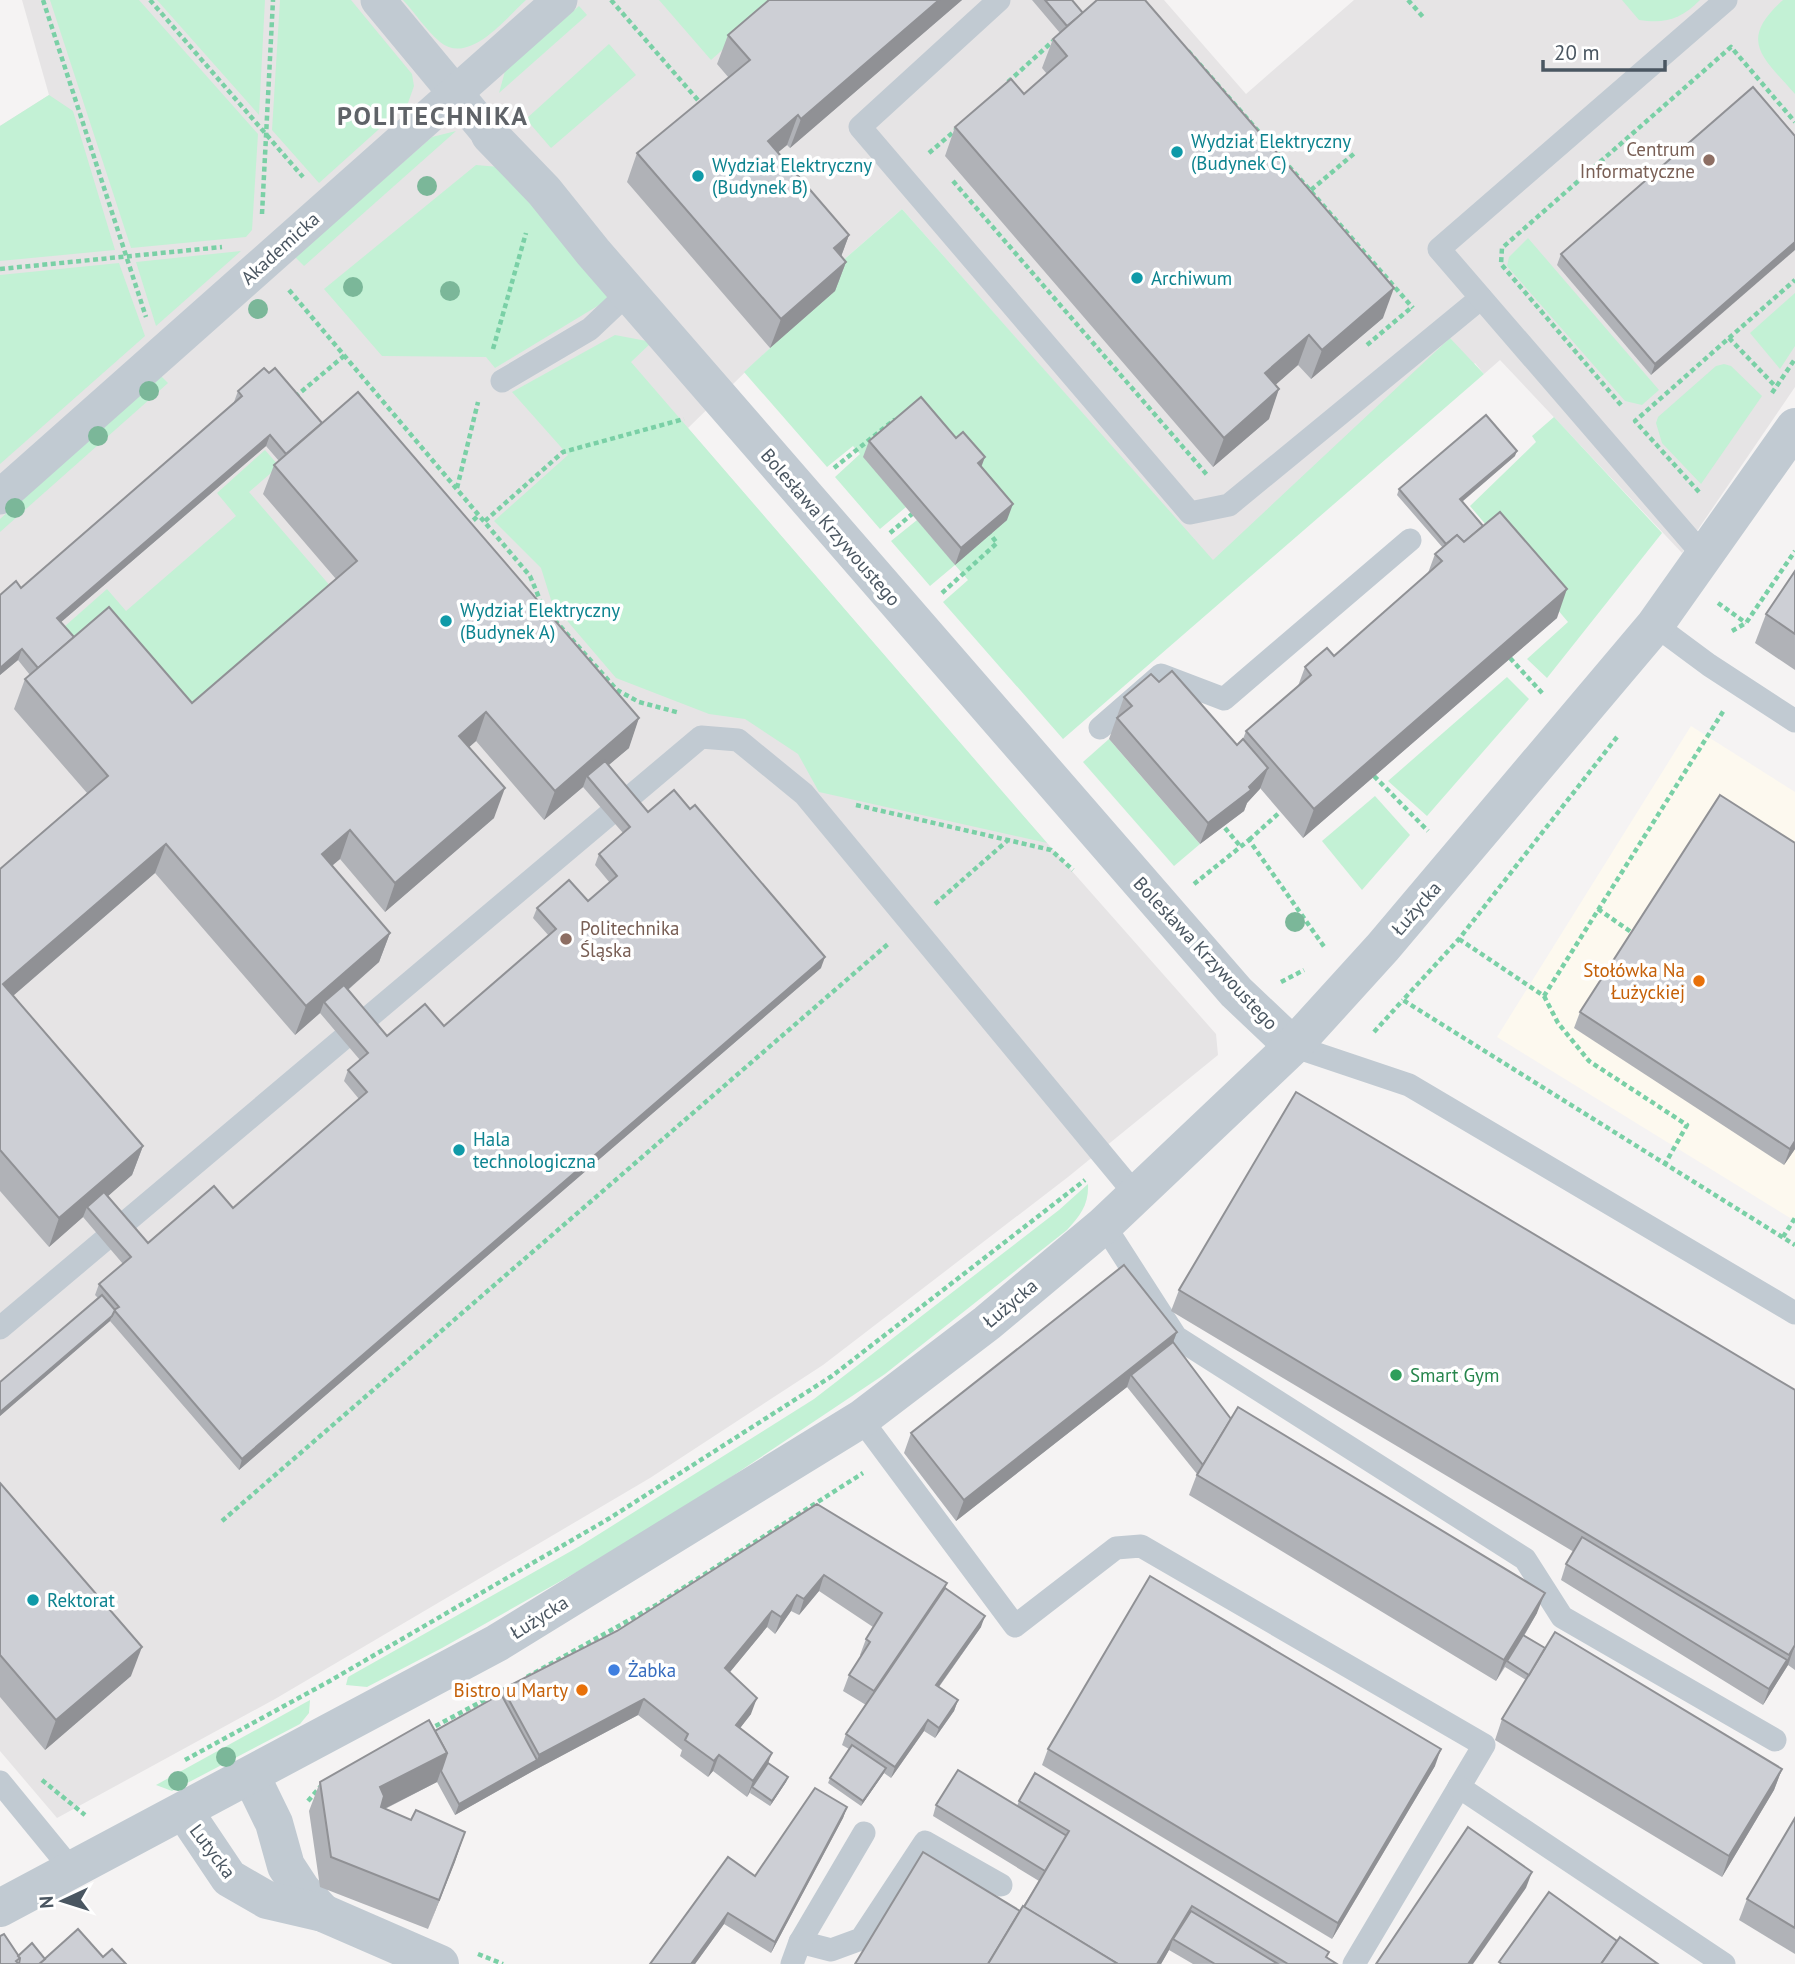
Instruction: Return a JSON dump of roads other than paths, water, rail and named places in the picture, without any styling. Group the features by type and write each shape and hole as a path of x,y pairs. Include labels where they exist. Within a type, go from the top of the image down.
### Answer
{"street":[{"name":"Bolesława Krzywoustego","path":"378,0 454,94 544,191 628,293 1236,992 1293,1046"},
{"name":"Akademicka","path":"0,497 159,356 262,252 327,206 560,0"},
{"name":"Łużycka","path":"0,1908 497,1643 861,1419 987,1323 1104,1225 1293,1046 1492,821 1655,625 1795,427"},
{"name":"Lutycka","path":"251,1776 274,1823 286,1866 300,1889 323,1913"},
{"name":"Lutycka","path":"184,1811 229,1878 267,1900 323,1913 454,1957"}],"lane":[{"path":"999,0 860,127 1190,513 1229,505 1481,298"},
{"path":"1704,556 1439,249 1726,0"},
{"path":"502,382 590,329 628,293"},
{"path":"1100,728 1161,676 1224,699 1410,540"},
{"path":"1655,625 1709,666 1795,722"},
{"path":"0,1328 701,737 738,740 804,794 1136,1195"},
{"path":"1293,1046 1409,1086 1795,1313"},
{"path":"1104,1225 1176,1337 1525,1559 1562,1617 1775,1740"},
{"path":"861,1419 1015,1626 1116,1548 1141,1546 1484,1745 1354,1964"},
{"path":"2,1784 72,1870"},
{"path":"1459,1787 1724,1964"},
{"path":"792,1964 800,1942 864,1832"},
{"path":"800,1942 831,1950 861,1939 925,1842 1001,1885"}],"place":[{"name":"Wydział Elektryczny (Budynek C)","path":"1177,152"},
{"name":"Centrum Informatyczne","path":"1709,160"},
{"name":"Wydział Elektryczny (Budynek B)","path":"698,176"},
{"name":"Archiwum","path":"1137,278"},
{"name":"Wydział Elektryczny (Budynek A)","path":"446,621"},
{"name":"Politechnika Śląska","path":"566,939"},
{"name":"Stołówka Na Łużyckiej","path":"1699,981"},
{"name":"Hala technologiczna","path":"459,1150"},
{"name":"Smart Gym","path":"1396,1375"},
{"name":"Rektorat","path":"33,1600"},
{"name":"Żabka","path":"614,1670"},
{"name":"Bistro u Marty","path":"582,1690"}],"district":[{"name":"POLITECHNIKA","path":"433,116"}]}
